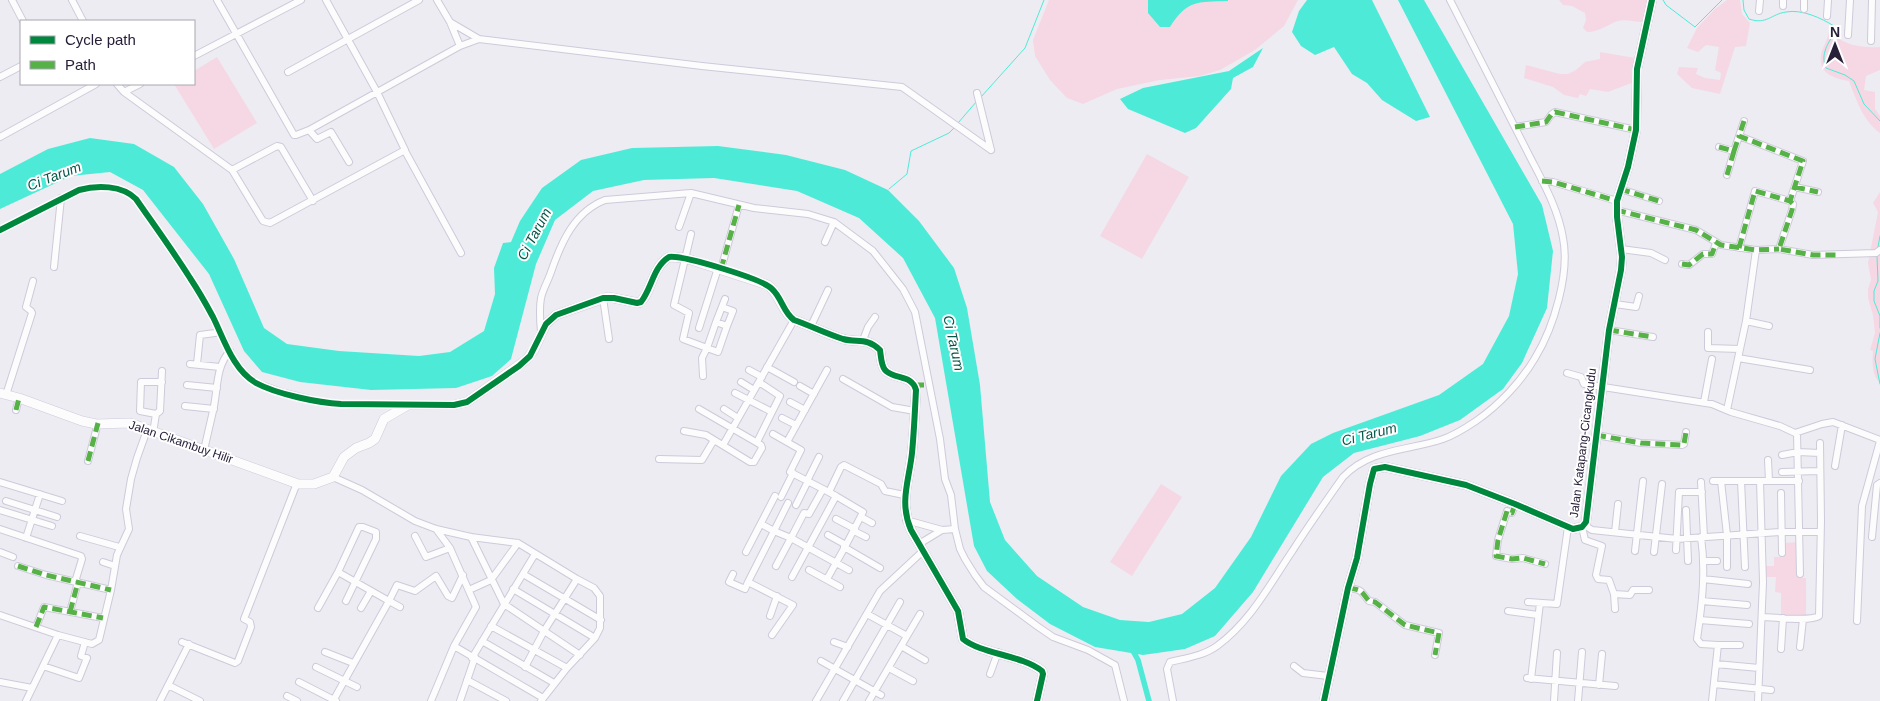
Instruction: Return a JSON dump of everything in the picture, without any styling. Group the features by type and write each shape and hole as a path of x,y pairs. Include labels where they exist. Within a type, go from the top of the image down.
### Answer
{"street":[{"path":"12,0 22,20"},
{"path":"72,0 82,20"},
{"path":"217,0 296,136 460,46 479,39"},
{"path":"195,55 301,0"},
{"path":"326,0 377,92 405,151 461,253"},
{"path":"288,72 419,0"},
{"path":"436,0 450,22 460,46"},
{"path":"1173,701 1166,669 1170,662 1200,655 1217,646 1246,619 1343,477 1365,460 1387,452 1445,438 1474,423 1505,396 1535,358 1544,340 1556,305 1564,267 1565,249 1560,224 1516,127 1450,0"},
{"name":"Jalan Katapang-Cicangkudu","path":"1374,469 1385,467 1466,486 1515,504 1568,527 1577,529 1583,526 1587,516 1609,330 1621,270 1617,205 1636,130 1636,69 1652,0"},
{"path":"1759,11 1760,0"},
{"path":"1804,0 1804,9"},
{"path":"1827,16 1828,0"},
{"path":"1848,35 1850,0"},
{"path":"1871,41 1872,0"},
{"path":"450,22 479,39 702,66 902,87 991,150 977,93"},
{"path":"0,77 20,67"},
{"path":"0,138 94,85"},
{"path":"118,85 124,92 232,170 267,223 313,201 405,151"},
{"path":"124,92 138,85"},
{"path":"1516,127 1546,122 1555,112 1636,130"},
{"path":"1728,175 1744,121"},
{"path":"309,130 317,139 331,132 349,162"},
{"path":"1739,136 1803,160 1790,201"},
{"path":"232,170 277,146 281,147 313,201"},
{"path":"1719,147 1734,151"},
{"path":"1542,181 1553,182 1696,230 1716,243 1739,248 1756,250 1784,249 1813,255 1876,253 1880,250"},
{"path":"0,230 61,198 89,187 117,188 133,196 190,278 239,368 256,383 326,403 454,405 467,402 526,360 534,350 546,324 556,315 603,298 614,298 639,303 643,299 662,261 669,257 685,258 768,285 775,291 788,316 794,320 844,339 863,340 878,348 887,372 914,384 928,384"},
{"path":"1795,187 1818,192"},
{"path":"1620,189 1659,201"},
{"path":"1739,248 1755,191 1790,201 1793,204 1779,249"},
{"path":"679,227 691,193"},
{"path":"541,332 539,313 544,288 564,240 570,228 582,215 591,207 604,200 691,193 739,205 808,214 834,222 873,250 912,303 926,361 928,384 940,439 945,479 951,495 955,529 960,549 965,559 984,587 1053,637 1088,650 1115,665 1124,701"},
{"path":"54,267 61,198"},
{"path":"699,328 720,269 739,205"},
{"path":"826,242 834,222"},
{"path":"691,234 674,305 689,313 683,339 718,352 732,311 722,307"},
{"path":"1682,264 1689,265 1703,254 1712,254 1716,243"},
{"path":"1621,249 1651,253 1665,260"},
{"path":"1727,410 1746,322 1756,250"},
{"path":"3,394 32,313 26,307 32,281"},
{"path":"811,326 828,290"},
{"path":"1615,304 1636,308 1639,296"},
{"path":"603,298 609,339"},
{"path":"703,376 702,358 725,299"},
{"path":"863,340 868,327 875,317"},
{"path":"723,445 794,320"},
{"path":"716,322 727,326"},
{"path":"1746,322 1768,326"},
{"path":"1609,330 1653,337"},
{"path":"220,331 200,335 194,364 220,367"},
{"path":"1708,332 1708,348 1740,349"},
{"path":"711,338 722,341"},
{"path":"204,450 214,409 220,367 223,359 230,351"},
{"path":"1738,358 1810,370"},
{"path":"1704,402 1712,359"},
{"path":"767,367 814,394"},
{"path":"749,370 780,395 757,442"},
{"path":"787,442 827,370"},
{"path":"0,614 58,635 92,644 98,640 119,547 129,529 126,509 137,458 150,432 156,414 160,412 162,371"},
{"path":"1567,373 1581,377 1584,384 1602,385 1704,402 1797,433 1829,422 1842,425 1880,441 1862,506 1857,621"},
{"path":"843,379 892,407 915,410"},
{"path":"156,414 138,410 141,382 162,382"},
{"path":"741,382 754,390"},
{"path":"914,384 916,390 912,455 904,495 906,520 958,611 963,639 969,643 1038,668 1042,672 1037,701"},
{"path":"187,385 217,388"},
{"path":"735,393 772,412"},
{"name":"Jalan Cikambuy Hilir","path":"3,394 82,421 130,424 302,485 314,484 334,474"},
{"path":"16,410 19,398"},
{"path":"790,402 805,410"},
{"path":"408,405 384,419 375,439 369,444 356,448 347,455 334,474 415,521 471,537 518,543 594,588 600,596 601,620 600,628 595,638 542,699 454,646"},
{"path":"185,406 214,409"},
{"path":"684,431 705,434 754,462 762,448 761,445 733,427 699,409"},
{"path":"724,409 738,418"},
{"path":"782,418 796,426"},
{"path":"88,461 98,423"},
{"path":"1835,466 1842,425"},
{"path":"1596,435 1641,443 1682,445 1684,444 1686,432"},
{"path":"1797,433 1800,574"},
{"path":"773,434 801,450 790,472 863,511 827,579"},
{"path":"659,459 702,460 714,440"},
{"path":"1762,617 1803,619 1819,616 1820,443"},
{"path":"1782,455 1798,452 1820,453"},
{"path":"796,505 819,458"},
{"path":"1324,701 1348,588 1357,558 1374,469 1365,460"},
{"path":"1768,460 1769,481"},
{"path":"776,566 804,513 809,513 844,464 881,484 885,491 904,495"},
{"path":"1782,472 1820,471"},
{"path":"746,552 761,524 793,474"},
{"path":"1635,551 1642,481"},
{"path":"1713,481 1799,481"},
{"path":"1721,481 1727,535 1727,567"},
{"path":"1741,481 1745,568"},
{"path":"1758,701 1762,617 1760,481"},
{"path":"0,482 62,501"},
{"path":"1701,482 1704,561 1702,601 1697,639 1698,642 1718,645 1740,645"},
{"path":"160,701 185,643 235,663 238,661 251,627 250,622 244,619 297,483"},
{"path":"1654,552 1662,484"},
{"path":"1872,537 1877,485 1880,484"},
{"path":"1676,550 1680,492 1702,492"},
{"path":"1781,493 1782,553"},
{"path":"26,538 40,494"},
{"path":"792,577 836,496"},
{"path":"6,501 57,517"},
{"path":"733,574 729,582 745,589 788,503"},
{"path":"1515,504 1512,513 1507,511 1498,540 1496,556 1512,559 1523,558 1545,564"},
{"path":"1615,532 1618,504"},
{"path":"0,510 52,526"},
{"path":"1686,510 1688,561"},
{"path":"861,517 872,523"},
{"path":"836,519 866,537"},
{"path":"906,520 942,530 955,529"},
{"path":"761,524 849,570"},
{"path":"1583,526 1592,530 1677,539 1781,532 1820,532"},
{"path":"1583,526 1585,540 1602,546 1596,575 1598,579 1609,580 1614,594 1615,609"},
{"path":"318,608 338,572 359,527 362,527 376,532 376,539 346,601"},
{"path":"1528,602 1557,604 1568,527"},
{"path":"431,701 454,646 475,610 475,603 463,575 450,548 436,528"},
{"path":"0,529 81,556 82,559 70,612"},
{"path":"816,701 885,586 921,547 942,530"},
{"path":"828,535 880,568"},
{"path":"80,536 119,547"},
{"path":"415,536 426,557 450,548"},
{"path":"471,537 504,604 580,655"},
{"path":"469,590 491,580 518,543"},
{"path":"0,552 13,557"},
{"path":"469,701 460,698 474,658 482,641 535,554"},
{"path":"1704,561 1717,561"},
{"path":"103,562 116,566"},
{"path":"18,566 110,590"},
{"path":"809,570 840,587"},
{"path":"338,572 400,607"},
{"path":"523,574 601,620"},
{"path":"299,682 335,701 353,663 397,585 415,591 436,576 448,596 452,598 463,575"},
{"path":"525,666 544,631 577,579"},
{"path":"1703,579 1748,584"},
{"path":"748,582 793,605 772,635"},
{"path":"1348,588 1360,589 1367,599 1405,625 1439,632 1436,655"},
{"path":"513,589 595,638"},
{"path":"361,608 371,590"},
{"path":"1614,594 1630,594 1633,590 1649,590"},
{"path":"770,616 777,596"},
{"path":"1702,601 1747,605"},
{"path":"842,701 900,602"},
{"path":"1540,603 1529,678 1615,686"},
{"path":"36,627 44,607 103,618"},
{"path":"1508,611 1538,615"},
{"path":"867,614 907,636"},
{"path":"869,701 878,693 888,668 920,614"},
{"path":"1781,649 1783,618"},
{"path":"1800,647 1803,619"},
{"path":"1700,620 1749,624"},
{"path":"491,626 533,651 567,668"},
{"path":"26,701 58,635"},
{"path":"482,641 554,683"},
{"path":"43,666 79,678 87,658 80,656 85,642"},
{"path":"834,642 848,647"},
{"path":"1712,701 1718,645"},
{"path":"901,646 925,660"},
{"path":"325,652 353,663"},
{"path":"990,674 998,652"},
{"path":"1578,701 1582,652"},
{"path":"1554,701 1557,654"},
{"path":"1600,685 1602,654"},
{"path":"821,661 878,693"},
{"path":"1716,664 1759,668"},
{"path":"1294,666 1303,673 1328,676"},
{"path":"316,667 357,686"},
{"path":"888,668 914,681"},
{"path":"467,680 506,701"},
{"path":"0,682 32,688"},
{"path":"1714,684 1771,690"},
{"path":"168,685 200,701"},
{"path":"287,696 296,701"}],"shaded area":[{"path":"1049,0 1298,0 1284,26 1255,50 1220,70 1200,76 1160,80 1117,89 1083,104 1067,98 1050,80 1035,56 1033,40"},
{"path":"1559,0 1649,0 1642,22 1621,20 1599,30 1587,32 1583,28 1586,20 1585,13 1572,6 1563,5"},
{"path":"1727,0 1740,0 1742,14 1750,23 1746,46 1735,47 1720,94 1692,88 1677,74 1679,67 1698,68 1696,74 1705,78 1720,80 1721,73 1715,70 1719,47 1706,45 1698,52 1687,48 1697,28 1715,9"},
{"path":"1829,31 1842,40 1854,45 1880,47 1880,70 1866,76 1864,90 1875,92 1875,109 1880,116 1880,133 1865,116 1849,81 1828,74 1822,66 1821,54"},
{"path":"1600,52 1635,58 1634,82 1608,92 1590,89 1586,96 1580,94 1578,98 1564,95 1553,87 1524,78 1526,65 1560,74 1568,74 1585,62 1600,59"},
{"path":"217,57 257,123 214,149 175,85 195,85 195,70"},
{"path":"1147,154 1189,177 1142,259 1100,236"},
{"path":"1880,192 1880,383 1874,373 1873,351 1870,350 1875,333 1873,315 1868,298 1871,280 1868,263 1878,212 1873,203"},
{"path":"1161,484 1182,497 1132,576 1110,562"},
{"path":"1798,542 1798,578 1806,578 1806,616 1781,616 1781,593 1775,592 1776,577 1766,577 1766,566 1774,566 1774,557 1783,557 1783,543"}],"water":[{"path":"1148,0 1228,1 1194,4 1182,12 1170,27 1160,27 1148,13"},
{"path":"1307,0 1372,0 1430,117 1416,121 1382,100 1367,83 1352,74 1334,47 1315,55 1301,46 1292,32 1299,11"},
{"name":"Ci Tarum","path":"1398,0 1424,0 1542,205 1553,251 1547,308 1522,363 1503,389 1460,420 1420,436 1354,453 1323,477 1253,592 1215,636 1185,649 1143,655 1095,647 1050,624 1017,599 987,571 974,546 935,318 903,258 859,218 797,191 714,178 644,180 593,191 555,220 536,264 511,359 492,376 456,388 371,390 300,382 262,372 244,351 209,274 143,190 110,172 71,176 0,209 0,174 48,149 90,138 134,144 174,167 203,204 234,259 264,328 287,344 339,351 419,356 450,352 484,331 495,294 494,268 503,243 511,242 520,221 542,188 581,160 632,148 718,146 786,155 845,170 888,190 919,221 954,268 967,308 980,385 990,502 1005,540 1037,576 1083,607 1120,620 1149,622 1182,614 1215,588 1251,537 1281,476 1311,444 1333,433 1439,395 1483,364 1509,316 1518,274 1513,224"},
{"path":"1263,48 1253,67 1233,78 1231,89 1196,128 1185,133 1128,109 1120,99 1143,88 1229,71"}],"waterway":[{"path":"981,97 1025,48 1044,0"},
{"path":"1663,0 1666,5 1695,27 1722,0"},
{"path":"1743,0 1744,10 1749,19 1755,21 1765,20 1781,13 1792,11 1817,17 1834,26 1836,31 1824,53 1826,68 1845,75 1854,81 1864,104 1880,121"},
{"path":"958,123 977,101"},
{"path":"889,189 907,174 911,151 949,133 954,128"},
{"path":"1878,247 1880,236"},
{"path":"1877,256 1878,281 1874,291 1874,301 1880,316 1880,328"},
{"path":"1880,333 1875,359 1880,384"},
{"path":"1132,649 1138,660 1149,701"}],"marked path":[{"path":"1515,127 1546,122 1555,112 1636,130"},
{"path":"1744,121 1739,136 1803,161 1790,201 1793,204 1792,210 1779,249 1813,255 1838,255"},
{"path":"1719,147 1734,151 1739,136"},
{"path":"1727,175 1734,151"},
{"path":"1542,181 1553,182 1617,201"},
{"path":"1795,187 1818,192"},
{"path":"1620,189 1659,201"},
{"path":"1739,248 1755,191 1790,201"},
{"path":"721,269 739,205"},
{"path":"1616,210 1696,230 1721,245 1756,250 1779,249"},
{"path":"1682,264 1689,265 1703,254 1712,254 1716,243"},
{"path":"1609,330 1653,337"},
{"path":"914,385 928,385"},
{"path":"16,410 19,398"},
{"path":"88,461 98,423"},
{"path":"1596,435 1641,443 1682,445 1684,444 1686,432"},
{"path":"1515,504 1512,513 1507,511 1498,540 1496,556 1512,559 1523,558 1545,564"},
{"path":"18,566 46,575 111,590"},
{"path":"70,612 78,582"},
{"path":"1348,588 1357,589 1369,601 1375,602 1405,625 1439,633 1435,655"},
{"path":"36,627 44,607 103,618"}],"cycle path":[{"path":"1324,701 1348,588 1357,558 1374,469 1385,467 1466,485 1573,529 1582,527 1586,522 1609,330 1621,270 1622,257 1617,201 1628,167 1636,130 1637,69 1652,0"},
{"path":"0,230 79,190 109,187 130,194 136,199 196,287 235,362 248,377 264,387 286,394 310,400 341,404 454,405 467,402 519,366 530,356 546,324 556,315 603,298 641,302 659,266 669,257 677,257 705,264 739,274 766,285 772,289 787,313 794,320 843,339 871,343 880,350 885,370 893,375 907,379 914,385 916,390 912,453 905,501 907,520 958,611 963,639 980,648 1024,661 1042,671 1037,701"}]}
